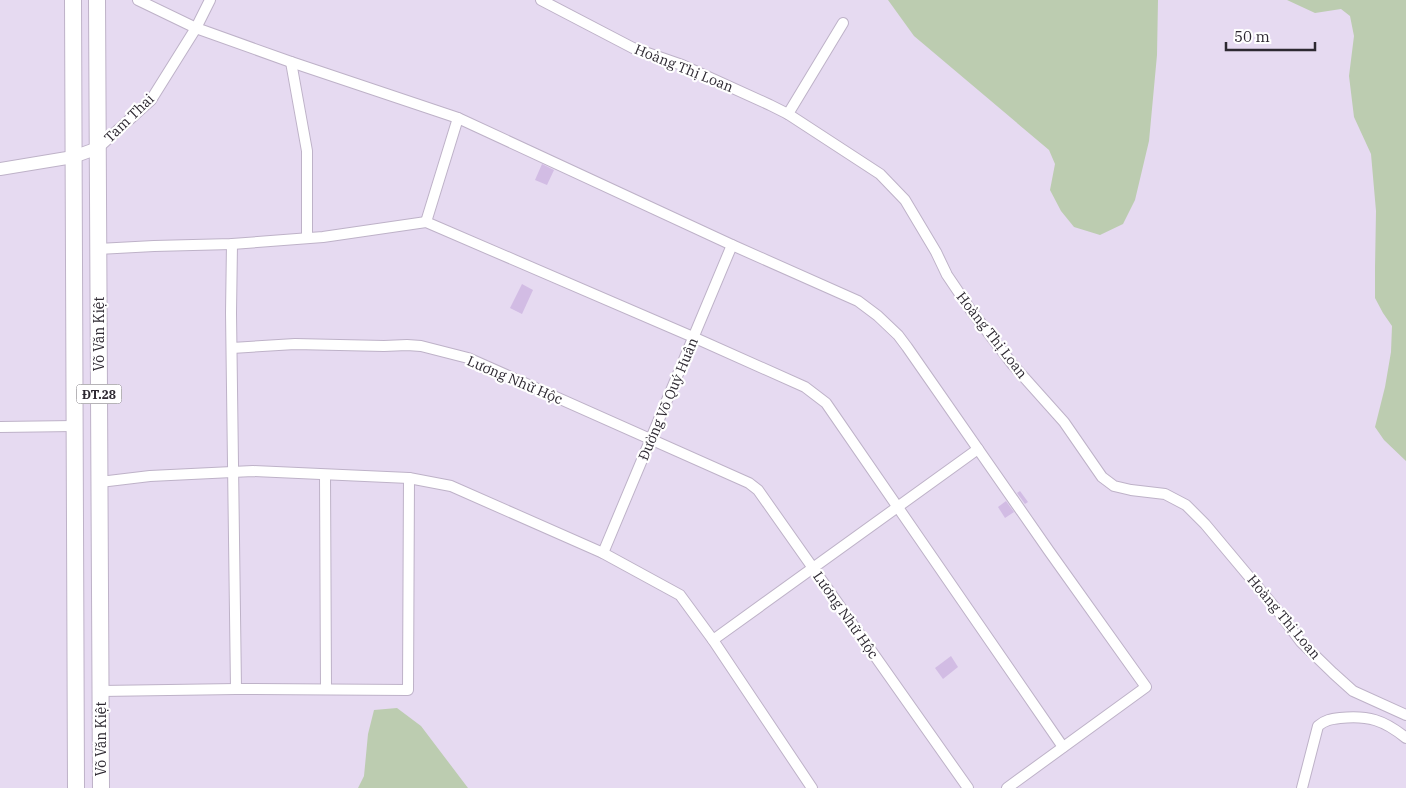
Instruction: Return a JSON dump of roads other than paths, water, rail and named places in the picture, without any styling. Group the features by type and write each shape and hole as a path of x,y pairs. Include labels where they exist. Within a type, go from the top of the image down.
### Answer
{"main road":[{"name":"Võ Văn Kiệt","path":"73,0 76,788"},
{"name":"Võ Văn Kiệt","path":"97,0 101,788"}],"street":[{"path":"138,0 196,28 458,118 858,301 878,316 898,335 907,347 1146,687 1007,788"},
{"name":"Tam Thai","path":"0,169 73,157 98,148 151,100 196,28 210,0"},
{"name":"Hoàng Thị Loan","path":"541,0 632,48 682,65 740,90 788,114 880,174 905,200 936,252 947,275 970,310 1013,365 1064,422 1102,478 1114,486 1165,494 1186,504 1205,524 1302,642 1333,674 1353,691 1406,715"},
{"path":"788,114 843,23"},
{"path":"291,62 307,151 307,237"},
{"path":"426,222 458,118"},
{"path":"98,250 232,244 323,237 426,222 804,387 826,403 1063,747"},
{"path":"232,244 236,689"},
{"name":"Đường Võ Quý Huân","path":"603,553 732,245"},
{"name":"Lương Nhữ Hộc","path":"232,348 295,344 407,345 420,346 468,358 749,483 758,490 968,788"},
{"path":"0,427 74,426"},
{"path":"713,640 978,449"},
{"path":"100,482 150,476 253,471 409,478 450,486 603,553 680,595 713,640 812,788"},
{"path":"324,475 326,689"},
{"path":"101,691 236,689 408,690 409,478"},
{"path":"1302,788 1318,726 1326,720 1354,717 1373,719 1392,728 1406,738"}]}
